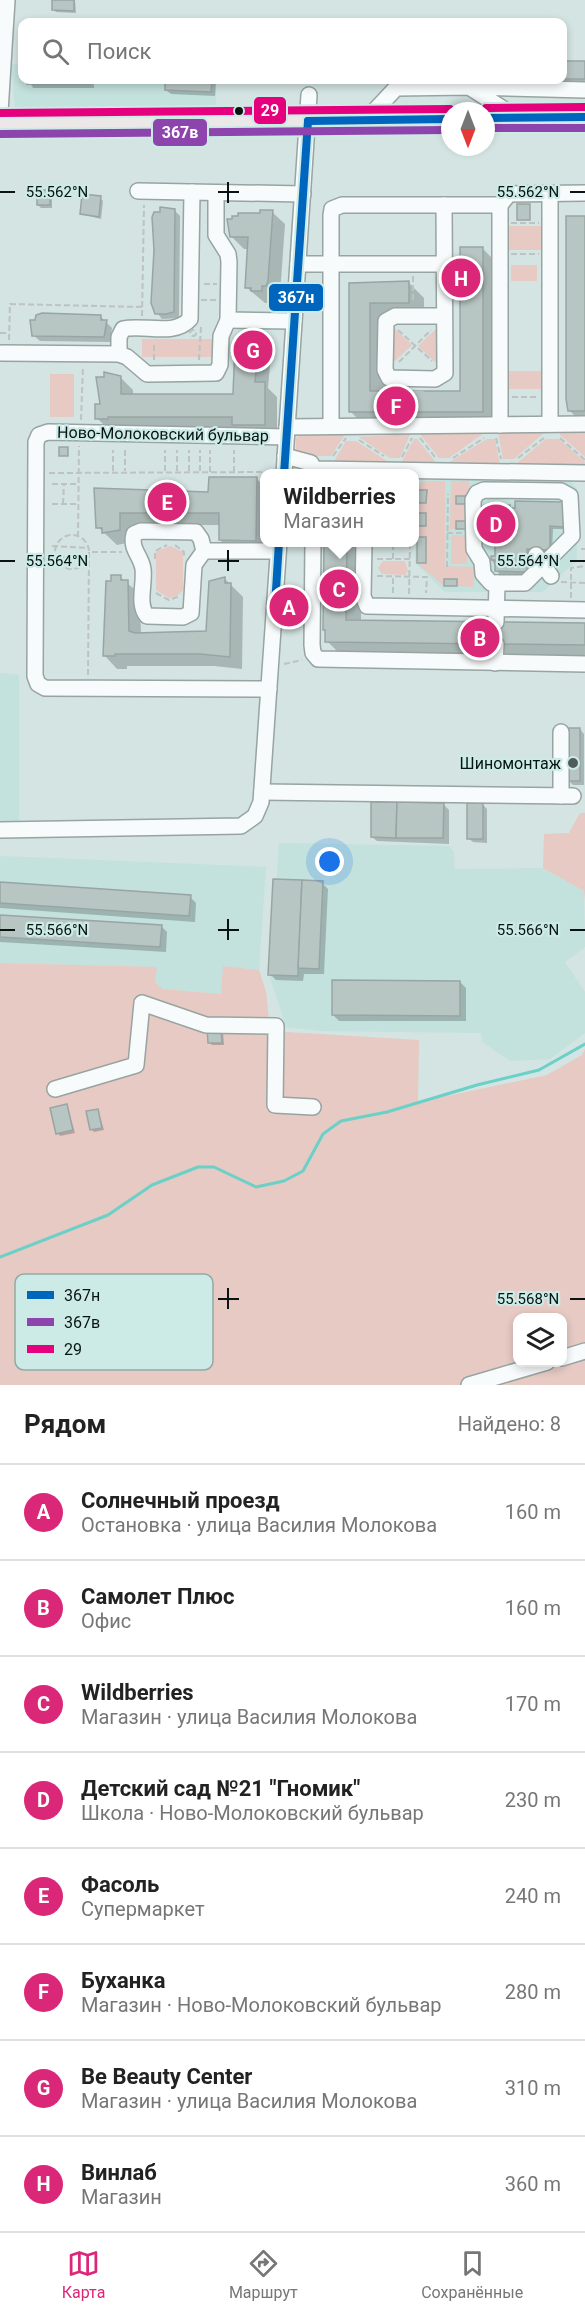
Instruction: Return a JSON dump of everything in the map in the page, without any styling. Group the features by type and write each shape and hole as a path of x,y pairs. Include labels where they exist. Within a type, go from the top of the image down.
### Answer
{"main road":[{"path":"495,118 585,117"},
{"path":"0,124 441,118"}],"street":[{"path":"0,112 7,0"},
{"path":"469,87 516,117"},
{"path":"366,120 396,88 585,90"},
{"path":"284,469 309,95"},
{"path":"141,191 303,194"},
{"path":"119,354 120,332 128,328 184,326 190,319 192,192"},
{"path":"5,354 119,354 127,357 142,372 154,375 216,373 220,365 221,336 228,320 229,301 228,254 216,235 216,192"},
{"path":"550,193 550,432"},
{"path":"500,425 500,205 509,194 585,193"},
{"path":"444,205 446,373 416,385 393,379 386,374 387,320 395,316 444,317"},
{"path":"331,426 331,215 337,206 500,205"},
{"path":"298,264 444,264"},
{"path":"228,320 294,321"},
{"name":"Ново-Молоковский бульвар","path":"36,473 36,442 39,435 48,432 287,432 416,419 500,425 550,432 585,424"},
{"name":"Ново-Молоковский бульвар","path":"285,456 311,463 313,469"},
{"path":"510,466 512,490"},
{"name":"Ново-Молоковский бульвар","path":"419,472 510,466 585,473"},
{"path":"36,473 35,676 38,684 45,688 269,689"},
{"path":"512,490 561,491 571,500 572,536 547,570 525,583 497,583 486,580 481,559 474,549 473,500 480,491 512,490"},
{"path":"141,531 196,532 201,539 204,551 194,565 193,609 188,616 151,617 144,612 143,567 134,552 134,534 141,531"},
{"path":"0,830 241,826 255,816 261,797 279,547 204,551"},
{"path":"313,547 312,645 316,657 326,660 585,664"},
{"path":"364,547 363,596 367,606 496,615 578,610"},
{"path":"496,615 497,583"},
{"path":"495,663 496,644"},
{"path":"261,797 567,796 561,732"},
{"path":"55,1089 136,1065 141,1003 206,1025 276,1026 274,1105 313,1107"},
{"path":"567,1356 585,1351"},
{"path":"469,1385 530,1367"}],"path":[{"path":"141,191 141,328"},
{"path":"500,223 550,223"},
{"path":"500,254 550,254"},
{"path":"413,316 413,273 444,284"},
{"path":"191,300 229,301"},
{"path":"5,354 9,333 10,304 142,307"},
{"path":"386,374 444,317"},
{"path":"387,320 446,373"},
{"path":"0,333 9,333"},
{"path":"196,333 200,334"},
{"path":"154,341 154,375"},
{"path":"500,397 550,397"},
{"path":"395,460 400,460 415,432 439,461"},
{"path":"447,461 486,436 496,436 502,462 510,466 550,432 558,436 585,460"},
{"path":"330,460 346,437 352,437 391,460"},
{"path":"113,450 113,471"},
{"path":"125,450 125,471"},
{"path":"165,450 165,471"},
{"path":"177,450 177,471"},
{"path":"189,450 189,471"},
{"path":"200,450 200,471"},
{"path":"210,450 210,472"},
{"path":"234,450 234,472"},
{"path":"36,473 260,472"},
{"path":"52,484 78,484"},
{"path":"63,504 64,484"},
{"path":"447,567 448,494"},
{"path":"52,504 78,504"},
{"path":"72,535 82,538 88,550 88,556 82,566 72,569 62,566 55,556 53,547 62,538 72,535"},
{"path":"154,562 154,551 170,544 184,552 184,562"},
{"path":"53,547 134,552"},
{"path":"393,547 393,559"},
{"path":"409,608 410,547"},
{"path":"88,550 88,688"},
{"path":"51,558 88,556"},
{"path":"364,558 410,559"},
{"path":"578,610 571,582 571,568 585,566"},
{"path":"547,570 571,582 585,583"},
{"path":"363,576 427,577 426,593"},
{"path":"392,607 393,576"},
{"path":"154,591 160,597 169,600 178,597 184,591"},
{"path":"274,614 312,613"},
{"path":"280,665 316,657"}],"shaded area":[{"path":"11,64 18,64 18,84 216,84 216,105 15,109"},
{"path":"504,226 542,226 542,250 504,250"},
{"path":"511,265 537,265 537,281 511,281"},
{"path":"394,328 412,345 395,361 393,360"},
{"path":"436,329 437,361 435,362 418,346"},
{"path":"142,339 212,339 212,357 142,357"},
{"path":"506,371 545,371 545,389 506,389"},
{"path":"50,374 74,374 74,417 50,417"},
{"path":"585,431 585,457 560,435 560,432"},
{"path":"498,432 545,432 514,459 503,459"},
{"path":"484,433 449,458 439,458 420,434"},
{"path":"410,434 400,458 390,458 359,437"},
{"path":"301,435 344,436 331,456 307,456 296,452 296,438"},
{"path":"414,439 417,439 437,464 401,463"},
{"path":"487,439 495,439 500,465 448,463"},
{"path":"546,439 559,439 585,462 585,466 515,465"},
{"path":"346,441 356,441 390,463 333,463"},
{"path":"422,479 570,481 577,489 577,560 543,592 445,592 415,563 415,547 419,547 419,483"},
{"path":"422,481 445,481 445,566 474,567 474,587 457,586 457,579 445,579 444,586 417,563 426,563 426,537 419,537 419,526 426,526 426,513 419,513 419,504 426,504 427,490 419,490"},
{"path":"451,481 469,481 469,496 456,496 456,504 468,505 468,521 456,521 456,529 450,529"},
{"path":"451,535 467,535 467,564 451,564"},
{"path":"170,546 183,552 183,590 177,596 169,598 156,590 156,552"},
{"path":"383,561 405,561 408,571 405,575 382,574 378,568"},
{"path":"0,673 19,675 19,822 0,821"},
{"path":"580,813 585,813 585,900 584,891 543,868 544,834 569,833"},
{"path":"279,843 449,846 454,852 455,869 543,868 584,891 585,947 565,962 585,992 585,1033 550,1059 510,1061 482,1042 481,1033 321,1031 286,1027 270,977"},
{"path":"0,856 266,867 259,970 224,966 221,994 163,989 155,982 156,967 0,963"},
{"path":"0,963 157,967 155,982 163,989 221,994 223,966 259,970 266,991 270,1031 419,1040 418,1102 547,1075 582,1055 585,1049 585,1385 0,1385"}],"building":[{"path":"52,0 74,0 74,11 52,10"},
{"path":"567,61 585,61 585,79 567,79"},
{"path":"165,84 212,84 211,92 165,90"},
{"path":"37,190 50,190 50,205 37,205"},
{"path":"82,194 101,196 99,217 80,214"},
{"path":"517,204 530,204 530,220 517,220"},
{"path":"160,207 175,209 174,312 166,314 155,314 151,303 154,250 152,217 154,212 160,212"},
{"path":"260,210 273,210 268,281 266,286 262,286 262,291 251,291 251,288 245,288 248,237 230,237 227,219 238,216 238,213 260,213"},
{"path":"566,216 585,216 585,411 568,411 566,399"},
{"path":"460,247 483,247 483,412 349,412 349,283 409,281 409,303 370,303 370,391 460,391"},
{"path":"42,313 101,315 101,320 107,320 104,337 32,336 30,320 35,320 36,315"},
{"path":"242,340 252,340 252,346 255,346 255,351 258,351 255,382 265,382 265,425 232,425 232,417 108,417 108,419 95,419 95,404 100,404 96,377 104,377 104,372 121,376 121,394 233,394 235,344 242,344"},
{"path":"59,447 68,447 68,456 59,456"},
{"path":"209,477 257,477 256,541 219,540 219,513 120,513 120,530 102,533 102,528 96,528 94,488 208,492"},
{"path":"419,490 427,490 426,503 419,503"},
{"path":"456,496 469,496 469,504 456,504"},
{"path":"515,501 563,502 564,527 550,526 550,550 527,549 527,556 532,556 532,561 527,561 527,572 495,571 495,560 491,560 491,556 495,556 495,544 486,543 486,520 499,520 499,505 510,505 510,508 515,508"},
{"path":"419,513 426,513 426,526 419,526"},
{"path":"456,521 468,521 468,529 456,529"},
{"path":"419,537 426,537 426,563 417,563"},
{"path":"324,547 347,547 346,620 585,623 585,645 325,642 325,630 323,630"},
{"path":"111,575 121,575 121,580 128,580 129,631 135,633 206,631 209,581 225,577 225,583 231,583 230,657 200,654 103,656 106,581 111,581"},
{"path":"444,579 457,579 457,586 444,586"},
{"path":"567,728 580,728 580,781 567,781"},
{"path":"371,802 397,802 396,838 371,837"},
{"path":"397,802 444,803 443,838 396,838"},
{"path":"467,803 483,803 483,839 467,839"},
{"path":"273,879 302,880 298,976 268,975"},
{"path":"302,880 323,881 319,969 298,968"},
{"path":"0,882 191,895 189,916 0,903"},
{"path":"0,915 162,925 160,947 0,937"},
{"path":"332,980 460,981 460,1016 332,1015"},
{"path":"207,1028 221,1028 222,1043 208,1043"},
{"path":"67,1104 73,1130 56,1134 50,1108"},
{"path":"98,1109 102,1128 90,1130 86,1111"}],"waterway":[{"path":"0,1257 108,1215 152,1185 198,1167 214,1167 256,1187 284,1181 303,1171 323,1134 341,1121 387,1112 477,1085 539,1070 585,1044"}],"tunnel":[{"path":"416,391 416,412"}],"transit line":[{"name":"29","path":"495,108 585,107"},
{"name":"29","path":"0,113 441,109"},
{"name":"367н","path":"495,118 585,117"},
{"name":"367н","path":"308,121 441,119"},
{"name":"367н","path":"284,469 308,121"},
{"name":"367в","path":"495,128 585,128"},
{"name":"367в","path":"0,134 441,130"},
{"name":"367н","path":"275,606 279,547"}],"place":[{"name":"Винлаб","path":"461,278"},
{"name":"Be Beauty Center","path":"253,350"},
{"name":"Буханка","path":"396,406"},
{"name":"Фасоль","path":"167,502"},
{"name":"Детский сад №21 \"Гномик\"","path":"496,524"},
{"name":"Wildberries","path":"339,589"},
{"name":"Солнечный проезд","path":"289,607"},
{"name":"Самолет Плюс","path":"480,638"},
{"name":"Шиномонтаж","path":"573,763"}]}
